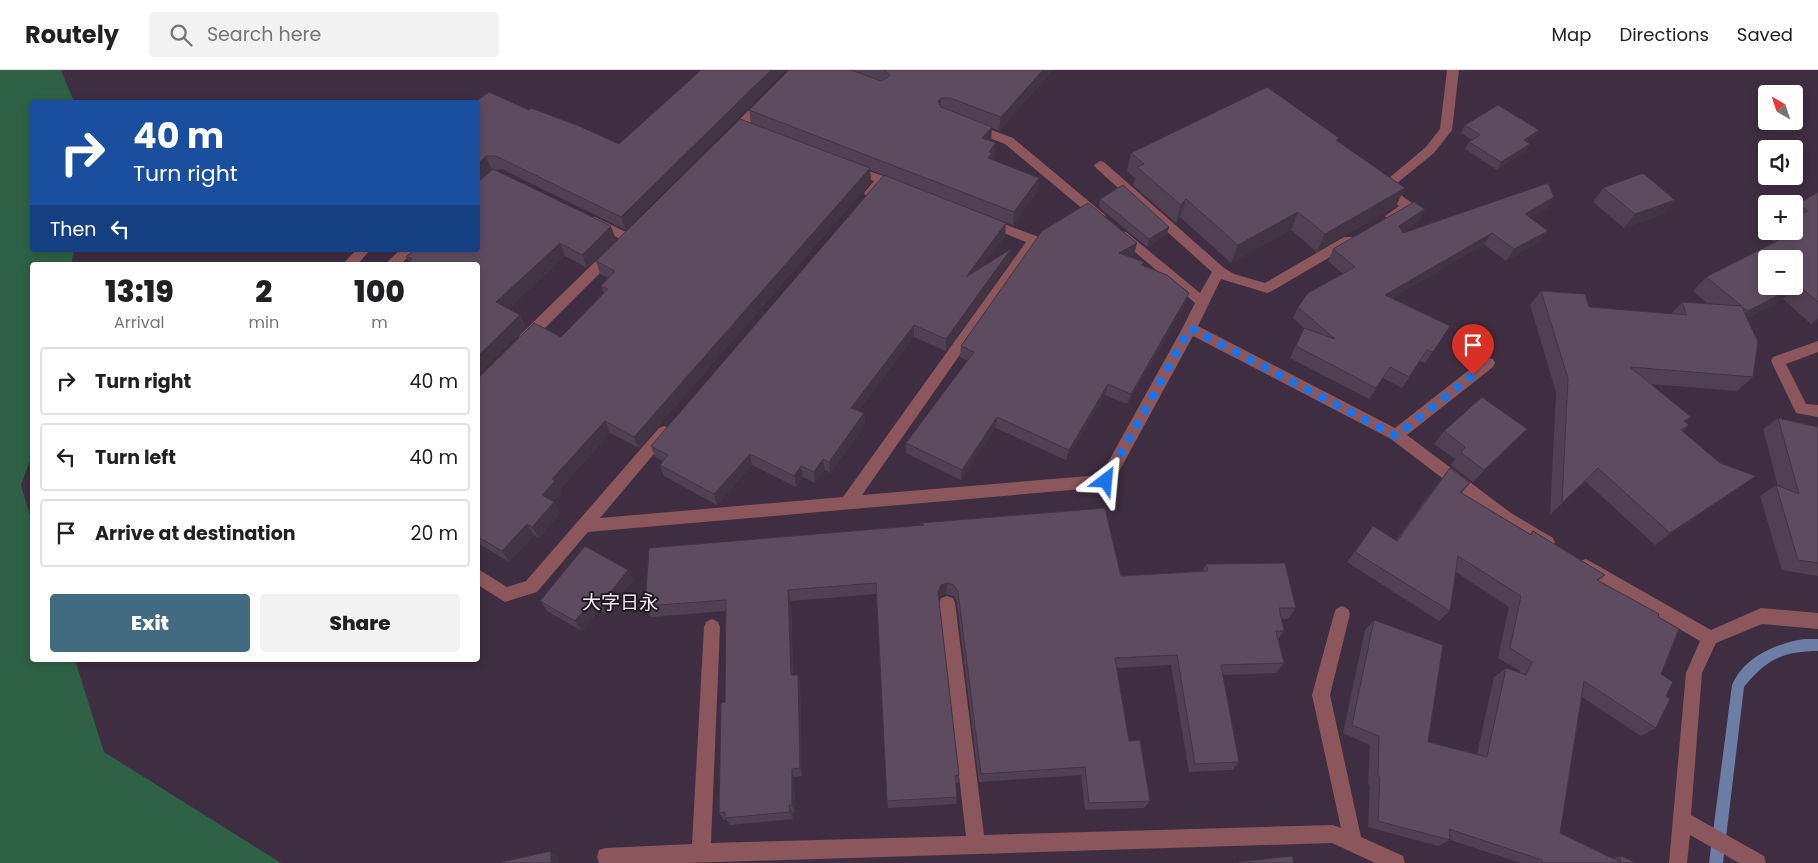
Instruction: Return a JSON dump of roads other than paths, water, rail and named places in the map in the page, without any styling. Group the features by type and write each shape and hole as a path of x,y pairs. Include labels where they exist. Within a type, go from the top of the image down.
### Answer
{"street":[{"path":"1383,221 1408,206 1379,185 1430,150 1446,130 1453,70"},
{"path":"719,146 775,91"},
{"path":"964,123 1009,141 1202,302"},
{"path":"740,125 758,132"},
{"path":"838,163 886,182 862,202"},
{"path":"1100,165 1219,271 1230,278 1267,288 1358,235"},
{"path":"848,504 1034,240 971,215"},
{"path":"584,216 628,238"},
{"path":"512,352 649,216"},
{"path":"352,262 362,252"},
{"path":"395,262 407,252"},
{"path":"584,526 1106,481 1219,271"},
{"path":"1190,328 1396,436 1506,518 1710,638"},
{"path":"1818,346 1778,361 1801,409 1818,411"},
{"path":"1396,436 1488,363"},
{"path":"480,577 505,595 531,587 674,421"},
{"path":"947,603 976,845"},
{"path":"1342,614 1321,695 1353,842"},
{"path":"1678,863 1694,673 1710,638 1761,616 1818,621"},
{"path":"701,853 712,627"},
{"path":"1682,820 1757,863"},
{"path":"606,858 701,853 1333,834 1396,863"}],"waterway":[{"path":"1716,863 1738,685 1754,667 1772,654 1792,646 1818,645"}],"district":[{"name":"大字日永","path":"620,602"}]}
